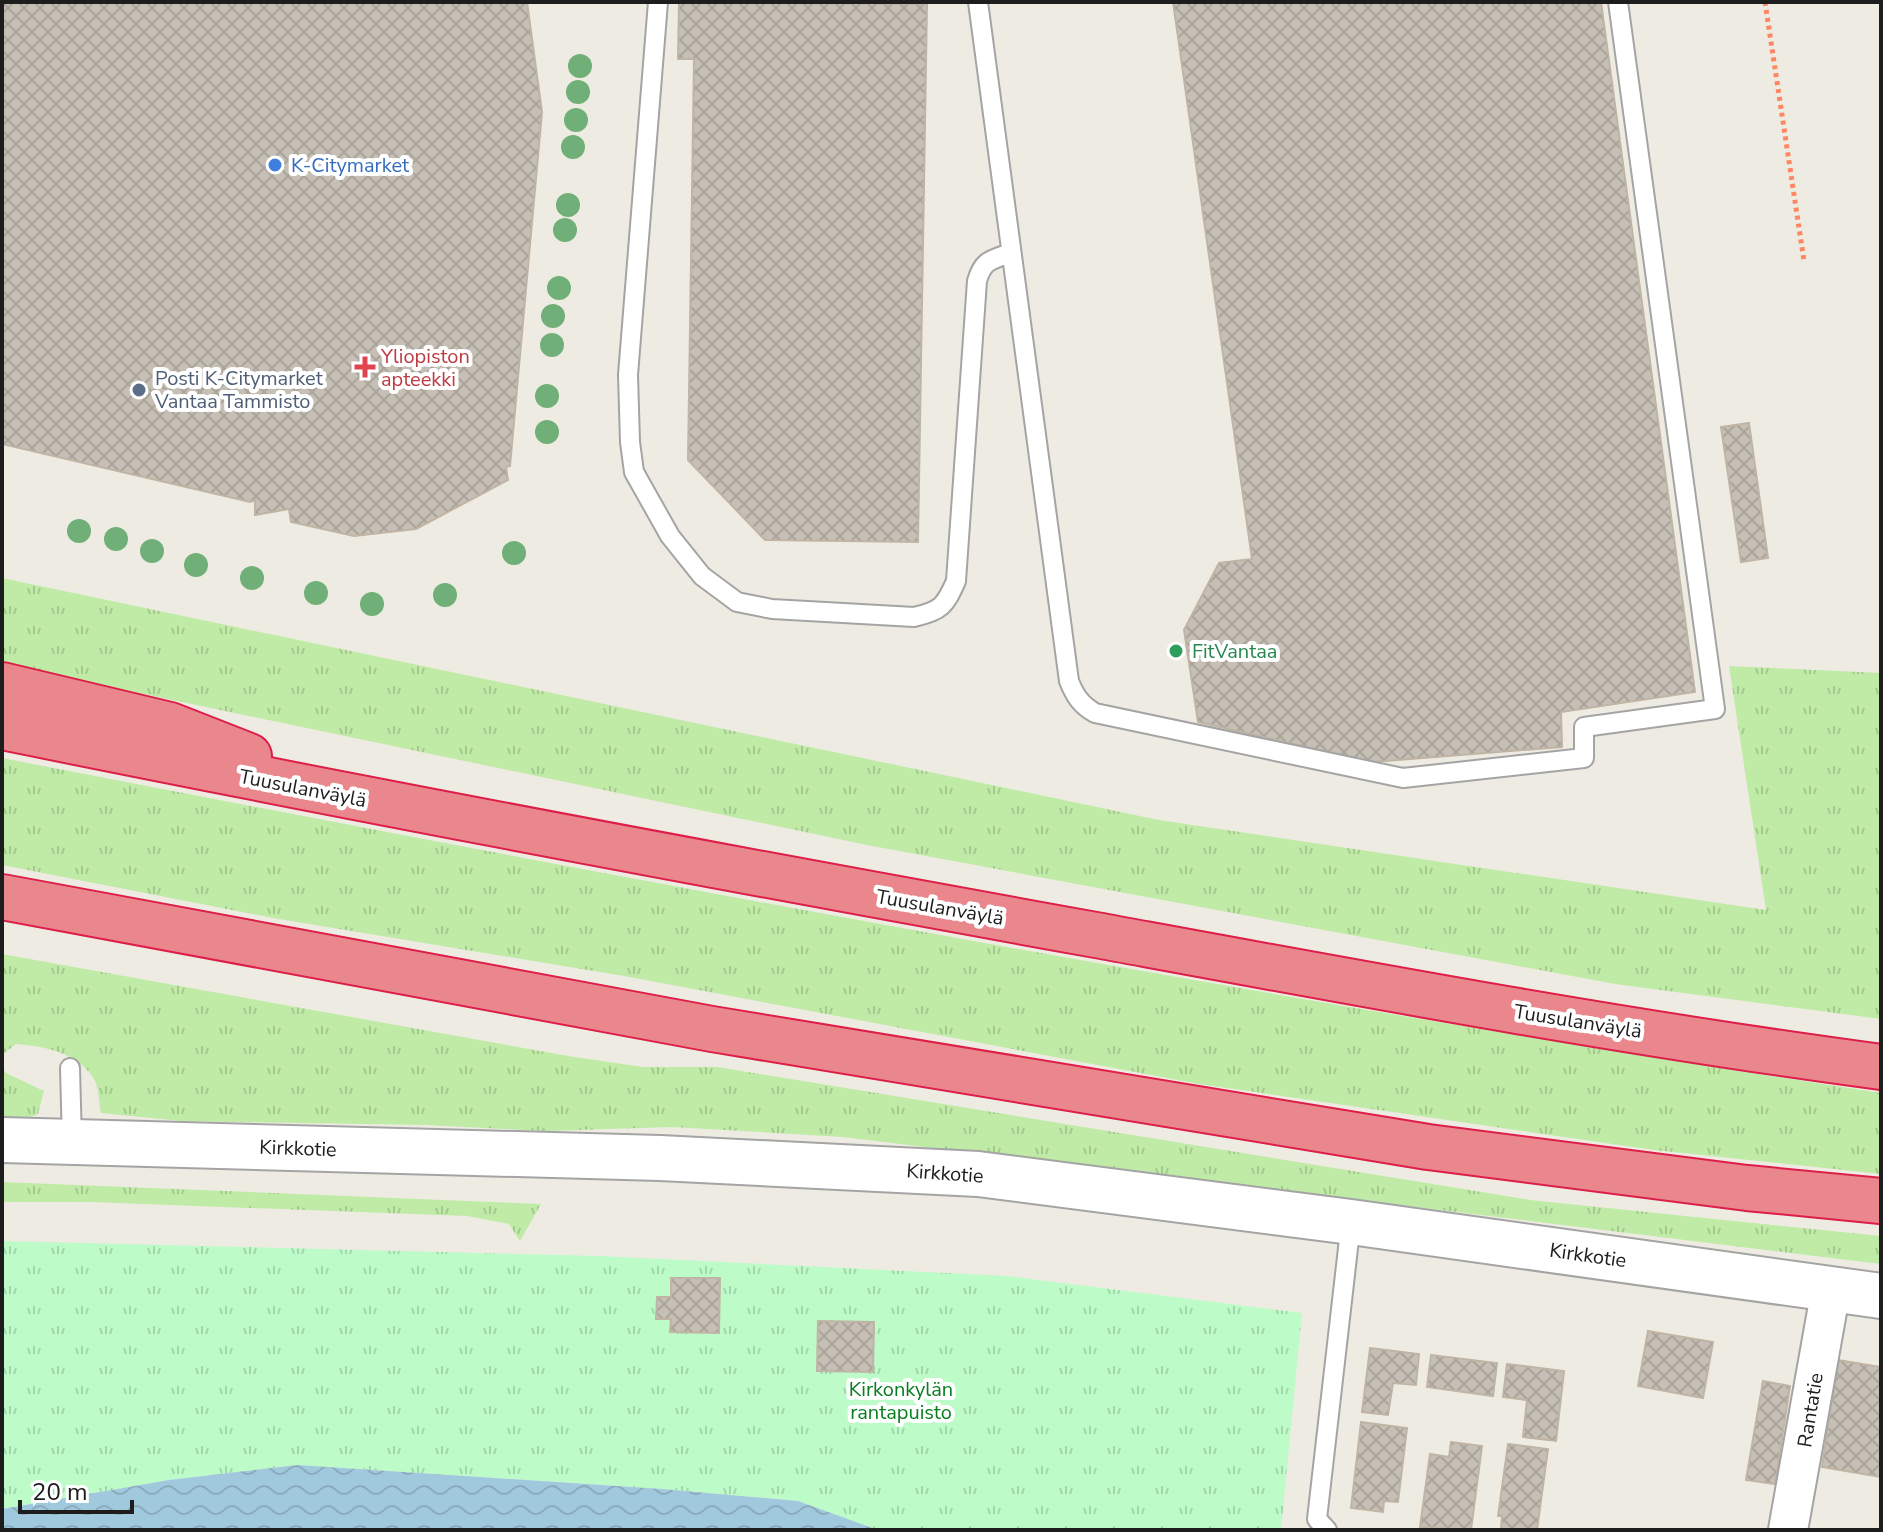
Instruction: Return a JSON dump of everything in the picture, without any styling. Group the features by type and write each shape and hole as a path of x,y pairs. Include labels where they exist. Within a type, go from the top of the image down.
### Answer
{"highway":[{"path":"2,685 170,725 363,800"},
{"name":"Tuusulanväylä","path":"2,727 363,800 1460,1002 1881,1067"},
{"path":"2,897 712,1029 1428,1147 1747,1188 1881,1201"}],"street":[{"name":"Kirkkotie","path":"2,1140 644,1157 978,1174 1881,1296"},
{"name":"Rantatie","path":"1788,1530 1831,1289"}],"lane":[{"path":"658,2 628,375 630,442 634,472 670,536 702,576 737,602 772,609 914,617 931,613 946,604 956,581 977,281 981,268 990,260 1011,253"},
{"path":"978,2 1069,681 1075,696 1083,707 1095,713 1403,778 1584,758 1584,727 1715,709 1618,2"},
{"path":"70,1068 72,1142"},
{"path":"1327,1530 1317,1519 1351,1222"}],"path":[{"path":"1765,2 1804,261"}],"green space":[{"path":"2,578 1159,820 1766,910 1729,666 1881,673 1881,1019 1615,984 867,845 91,683 2,662"},
{"path":"2,758 1175,977 1881,1093 1881,1174 1654,1150 1199,1084 624,976 273,918 2,865"},
{"path":"2,954 568,1056 643,1067 717,1067 1530,1200 1881,1236 1881,1264 843,1137 673,1127 546,1131 426,1125 181,1121 101,1113 95,1081 71,1058 49,1049 16,1044 2,1055"},
{"path":"2,1067 6,1073 44,1091 38,1114 23,1120 2,1120"},
{"path":"2,1182 541,1204 520,1241 509,1224 467,1216 91,1202 2,1202"},
{"name":"Kirkonkylän rantapuisto","path":"2,1241 601,1256 1007,1276 1302,1313 1281,1530 878,1530 798,1501 297,1465 169,1480 2,1509"}],"water":[{"path":"297,1465 798,1501 878,1530 2,1530 2,1509 169,1480"}],"building":[{"path":"2,2 527,2 542,112 510,466 506,467 508,480 416,529 354,536 291,522 289,509 255,515 255,500 250,502 2,444"},
{"path":"679,2 927,4 918,542 765,540 688,460 694,59 678,59"},
{"path":"1173,2 1601,2 1695,692 1561,712 1562,747 1373,762 1198,722 1184,630 1219,563 1252,559"},
{"path":"1749,423 1768,558 1741,562 1721,427"},
{"path":"671,1278 720,1278 719,1333 670,1332 671,1319 656,1319 657,1297 671,1297"},
{"path":"818,1321 874,1322 873,1372 817,1371"},
{"path":"1648,1331 1713,1342 1703,1398 1638,1386"},
{"path":"1370,1348 1419,1354 1416,1385 1393,1383 1388,1415 1362,1412"},
{"path":"1431,1355 1497,1363 1493,1396 1427,1387"},
{"path":"1838,1360 1881,1367 1881,1477 1822,1467"},
{"path":"1507,1364 1564,1371 1556,1441 1523,1437 1527,1400 1503,1397"},
{"path":"1763,1381 1790,1386 1775,1484 1746,1480"},
{"path":"1361,1422 1407,1428 1398,1502 1384,1501 1383,1512 1351,1508"},
{"path":"1451,1442 1482,1446 1471,1530 1420,1527 1430,1454 1449,1457"},
{"path":"1508,1444 1548,1449 1537,1530 1501,1529 1502,1516 1498,1516"}],"place":[{"name":"K-Citymarket","path":"275,165"},
{"name":"Yliopiston apteekki","path":"365,367"},
{"name":"Posti K-Citymarket Vantaa Tammisto","path":"139,390"},
{"name":"FitVantaa","path":"1176,651"}]}
